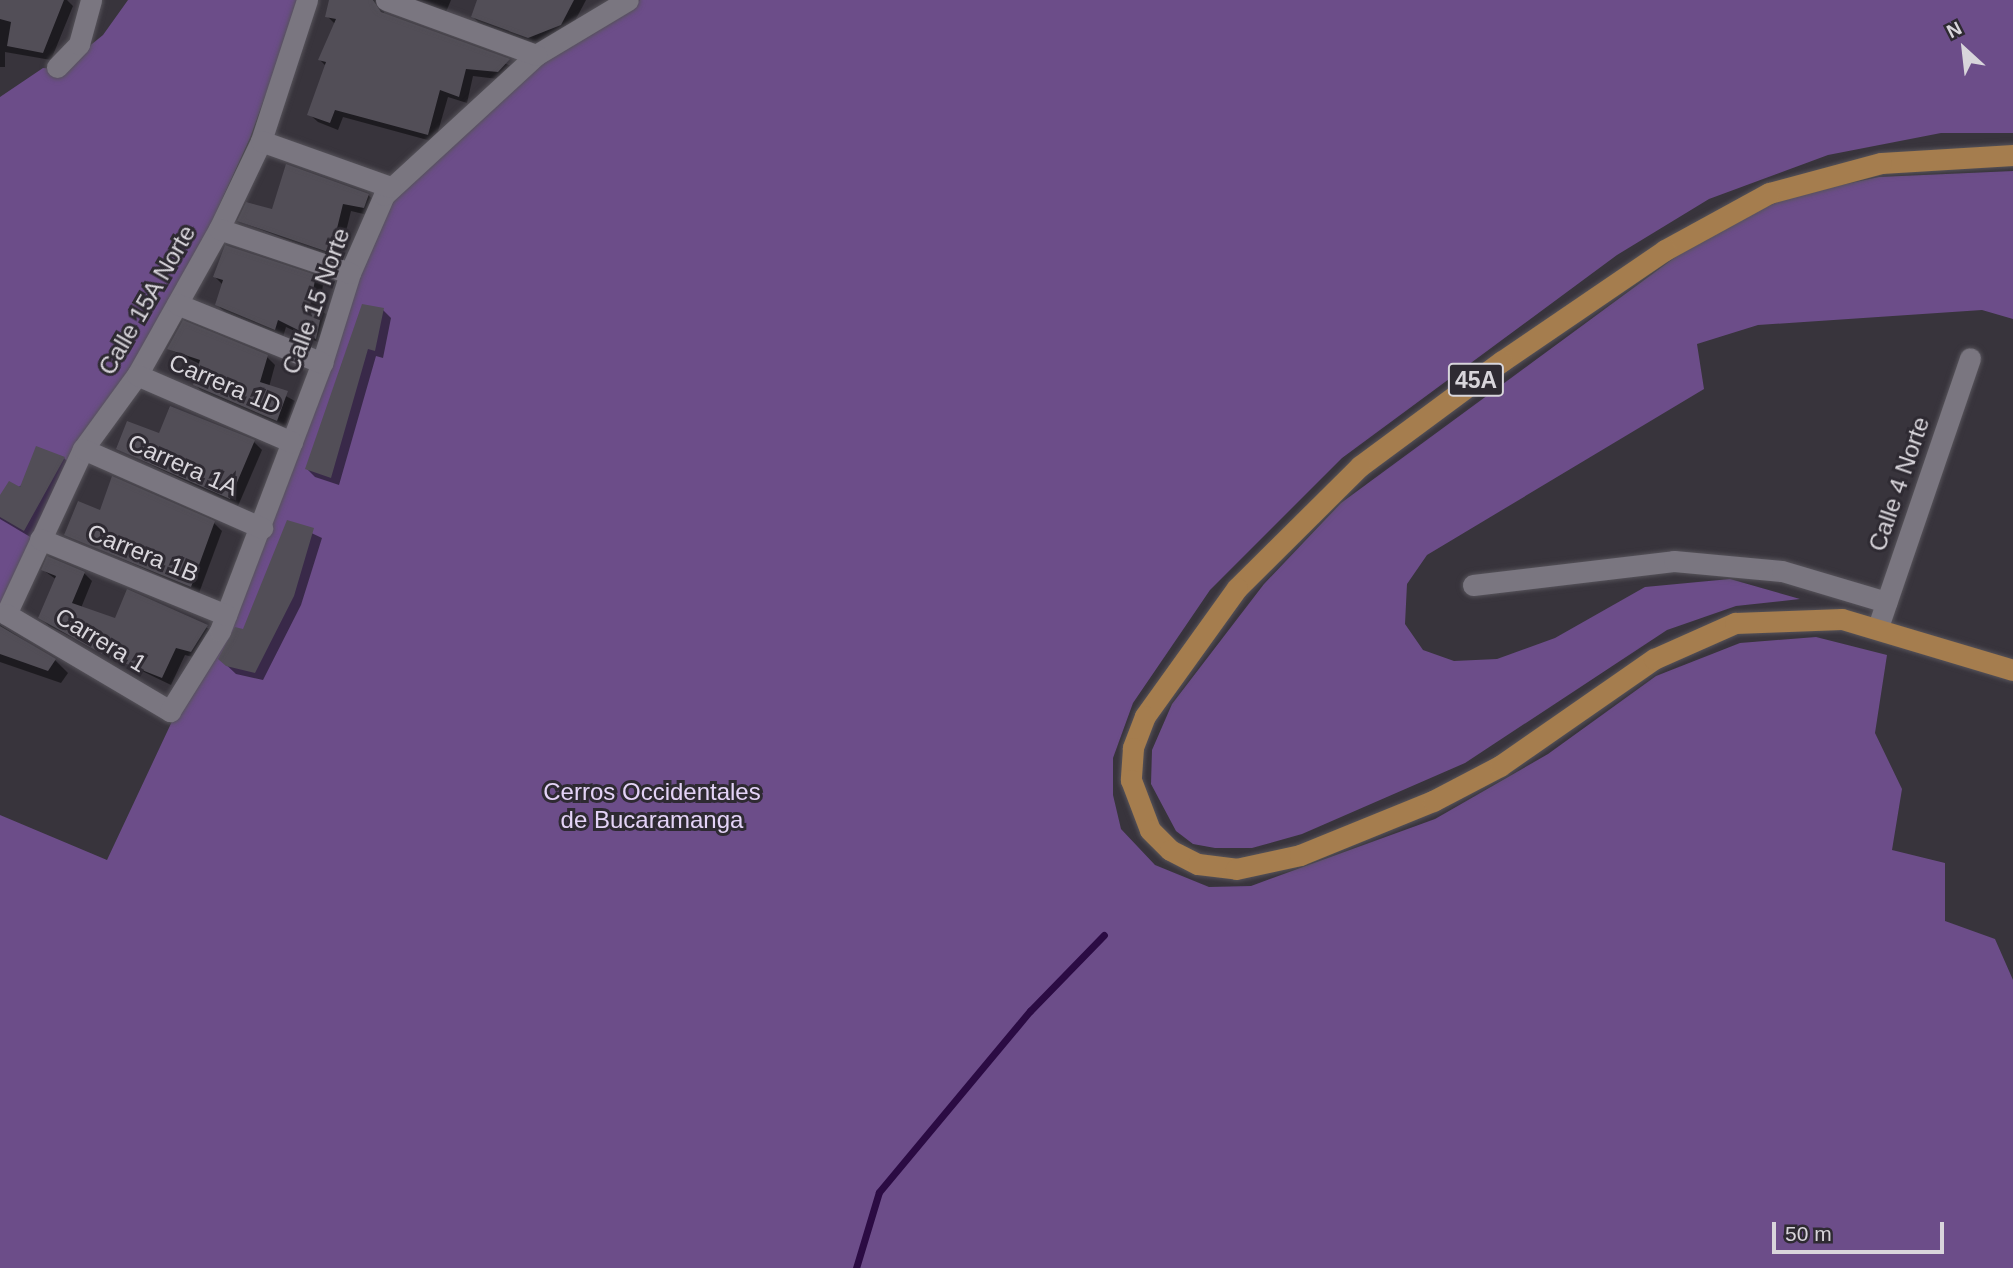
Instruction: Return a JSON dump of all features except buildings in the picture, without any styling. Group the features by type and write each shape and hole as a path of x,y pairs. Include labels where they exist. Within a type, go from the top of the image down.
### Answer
{"main road":[{"name":"45A","path":"2012,667 1878,627 1806,616 1735,623 1701,635 1467,784 1357,834 1267,864 1236,869 1198,864 1170,850 1150,830 1131,780 1144,716 1237,588 1360,466 1502,361 1665,250 1769,193 1881,163 2013,155"}],"street":[{"path":"57,67 79,44 91,0"},
{"name":"Calle 15A Norte","path":"6,614 83,449 137,376 219,229 261,141 307,0"},
{"path":"386,0 537,55"},
{"name":"Calle 15 Norte","path":"170,711 226,615 262,528 322,363 349,273 390,187 537,55 628,0"},
{"path":"261,141 390,187"},
{"path":"219,229 349,273"},
{"path":"177,304 322,363"},
{"name":"Calle 4 Norte","path":"1878,627 1970,358"},
{"name":"Carrera 1D","path":"137,376 292,442"},
{"name":"Carrera 1A","path":"83,449 262,528"},
{"name":"Carrera 1B","path":"40,539 226,615"},
{"path":"1473,585 1674,562 1782,571 1886,602"},
{"name":"Carrera 1","path":"6,614 170,711"}],"green space":[{"path":"128,0 300,0 250,138 209,228 0,614 0,97 43,68 58,69 76,57 103,35"},
{"name":"Cerros Occidentales de Bucaramanga","path":"640,0 2013,0 2013,133 1941,133 1828,155 1709,199 1617,255 1342,458 1210,590 1133,703 1113,758 1113,795 1121,829 1155,865 1209,887 1251,886 1435,819 1548,754 1656,676 1740,643 1816,637 1887,655 1875,733 1902,789 1892,850 1945,863 1945,921 1995,939 2013,980 2013,1268 0,1268 0,815 107,860 175,715 388,196 539,62"},
{"path":"2013,171 2013,319 1982,310 1758,325 1697,344 1704,389 1427,555 1407,584 1405,624 1423,650 1454,661 1497,659 1555,638 1645,587 1730,579 1800,599 1736,606 1667,630 1465,763 1302,834 1252,848 1215,848 1193,844 1176,831 1151,784 1152,750 1172,704 1264,584 1341,503 1704,236 1790,196 1879,177"}],"waterway":[{"path":"856,1268 879,1192 1030,1011 1104,935"}]}
